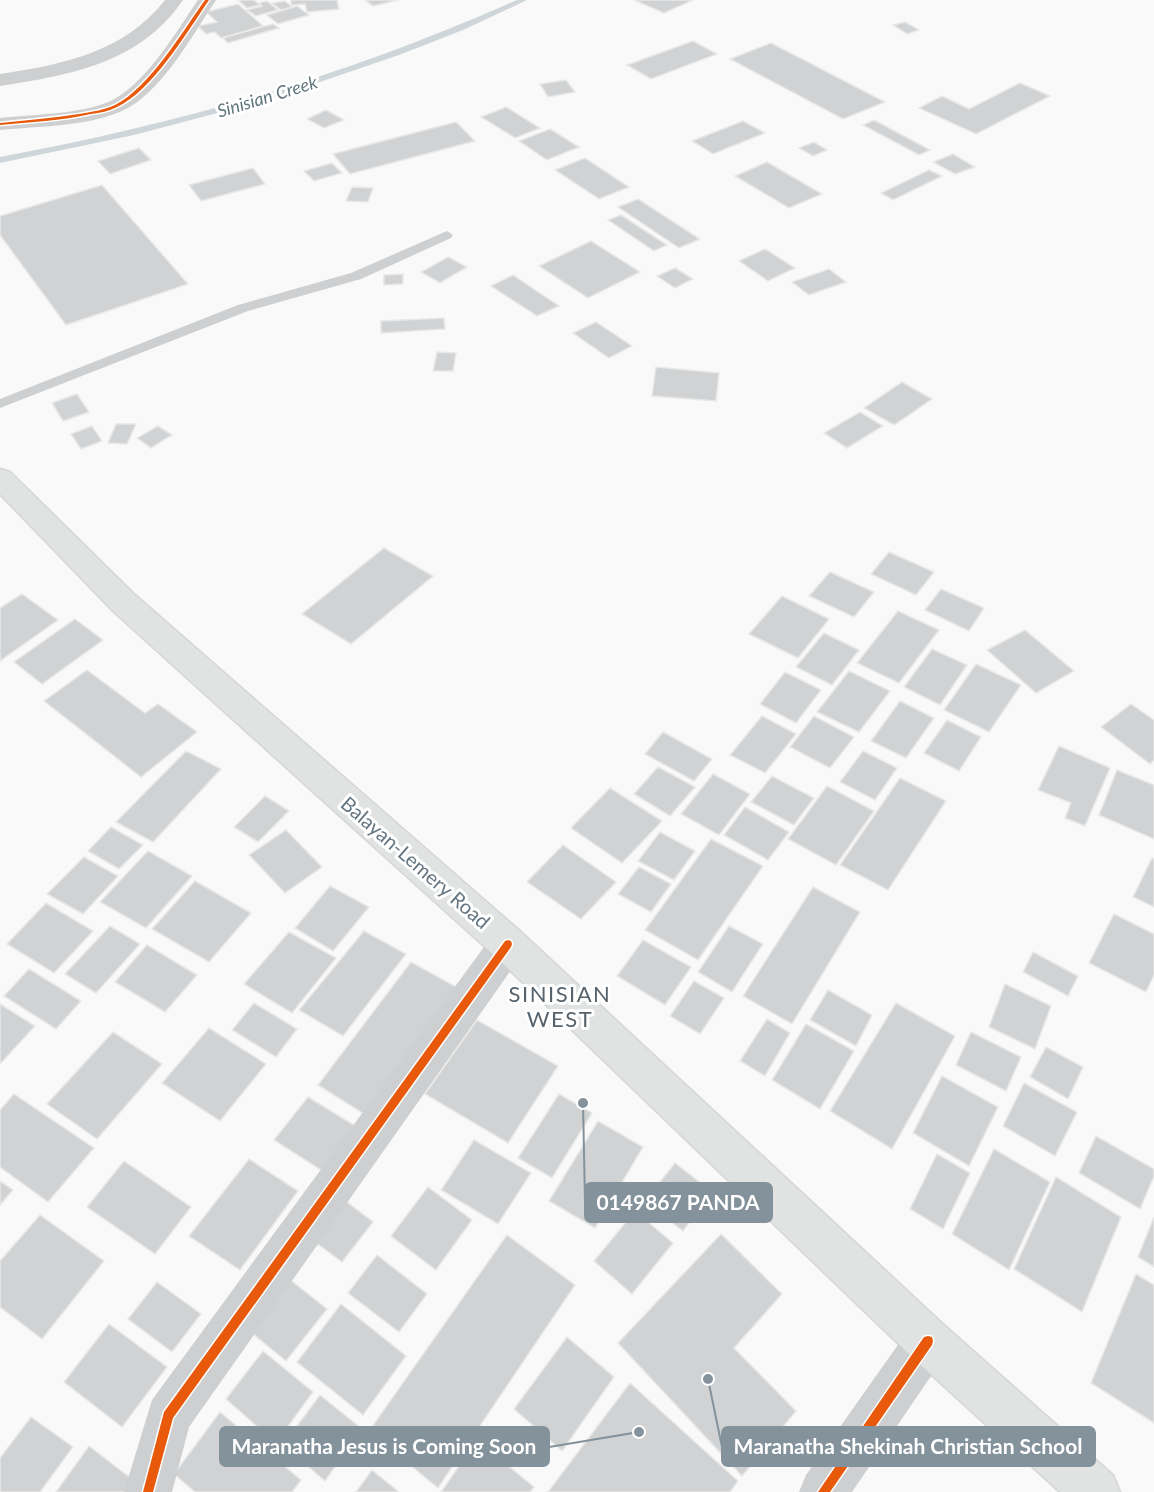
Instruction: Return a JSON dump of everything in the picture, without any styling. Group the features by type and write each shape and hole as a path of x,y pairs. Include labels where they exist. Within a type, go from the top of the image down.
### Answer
{"main road":[{"name":"Balayan-Lemery Road","path":"0,478 124,603 508,944 928,1341 1096,1492"}],"street":[{"path":"0,80 33,75 98,57 147,32 174,0"},
{"path":"0,124 54,118 116,106 143,85 160,66 207,0"},
{"path":"148,1492 168,1416 508,944"},
{"path":"823,1492 928,1341"}],"lane":[{"path":"0,404 243,308 356,276 447,235"}],"building":[{"path":"238,0 254,0 260,5 247,8"},
{"path":"291,0 337,0 339,9 307,12 305,4 291,5"},
{"path":"365,0 399,0 373,6"},
{"path":"634,0 693,0 664,13"},
{"path":"267,1 278,10 256,16 247,10 262,6 259,3"},
{"path":"285,1 292,7 281,10 272,3"},
{"path":"238,4 263,26 221,38 215,32 206,34 198,26 217,22 206,12"},
{"path":"297,6 309,15 278,24 267,15"},
{"path":"905,22 919,30 907,34 893,25"},
{"path":"273,24 279,28 228,43 223,38"},
{"path":"693,41 717,54 651,79 627,65"},
{"path":"771,43 885,102 843,119 730,59"},
{"path":"566,80 575,92 548,97 540,84"},
{"path":"1020,83 1050,96 976,134 919,108 942,96 969,109"},
{"path":"506,107 540,128 515,138 481,117"},
{"path":"326,110 344,120 324,128 307,119"},
{"path":"874,120 930,150 919,155 863,125"},
{"path":"743,121 765,133 713,154 692,141"},
{"path":"456,122 475,141 350,174 333,154"},
{"path":"550,129 579,147 547,160 519,141"},
{"path":"814,142 827,150 813,156 799,148"},
{"path":"139,148 151,160 110,174 98,161"},
{"path":"953,154 975,167 955,174 933,162"},
{"path":"585,158 629,187 599,199 555,170"},
{"path":"767,162 822,194 789,208 735,176"},
{"path":"332,163 342,173 314,181 304,171"},
{"path":"253,168 265,184 201,201 189,185"},
{"path":"929,170 942,176 893,200 881,193"},
{"path":"102,185 188,284 66,325 0,235 0,216"},
{"path":"352,187 373,188 368,202 346,201"},
{"path":"638,199 700,239 679,248 618,207"},
{"path":"621,215 667,245 654,251 608,220"},
{"path":"591,241 640,272 588,298 539,266"},
{"path":"765,249 795,268 768,281 739,261"},
{"path":"448,257 467,267 440,283 421,272"},
{"path":"675,268 693,279 675,288 657,276"},
{"path":"829,269 846,282 809,295 792,282"},
{"path":"403,274 403,284 384,285 384,275"},
{"path":"513,275 559,306 537,316 491,286"},
{"path":"444,318 445,329 381,333 381,321"},
{"path":"596,322 632,346 609,358 573,333"},
{"path":"437,352 456,353 453,371 433,371"},
{"path":"656,367 719,373 716,401 652,396"},
{"path":"902,382 932,399 894,425 864,408"},
{"path":"77,394 89,412 63,421 52,403"},
{"path":"860,412 883,426 847,448 824,433"},
{"path":"116,424 136,424 127,444 108,443"},
{"path":"92,426 102,441 81,449 71,434"},
{"path":"158,426 172,435 151,448 137,438"},
{"path":"384,548 433,576 351,644 302,614"},
{"path":"889,552 934,572 916,595 871,574"},
{"path":"830,572 874,592 854,617 809,596"},
{"path":"941,589 984,608 969,631 925,610"},
{"path":"22,594 58,620 0,661 0,608"},
{"path":"782,596 829,619 798,658 749,634"},
{"path":"898,611 939,630 899,683 857,663"},
{"path":"75,619 103,640 42,684 14,662"},
{"path":"1025,630 1074,671 1036,693 987,650"},
{"path":"824,633 859,650 832,685 796,667"},
{"path":"932,649 967,665 940,705 904,687"},
{"path":"976,664 1021,685 989,732 944,710"},
{"path":"87,670 145,713 158,704 197,732 141,777 44,701"},
{"path":"849,671 890,691 859,732 817,712"},
{"path":"785,672 821,690 796,723 760,704"},
{"path":"900,701 934,718 906,758 871,741"},
{"path":"1131,704 1154,720 1154,760 1150,764 1101,727"},
{"path":"762,716 796,734 765,773 730,755"},
{"path":"814,716 854,737 830,768 790,747"},
{"path":"947,720 981,737 959,771 924,753"},
{"path":"663,732 712,759 694,781 645,754"},
{"path":"1059,746 1110,768 1085,826 1065,818 1071,803 1038,790"},
{"path":"186,751 221,769 153,842 116,822"},
{"path":"863,751 897,768 875,800 840,782"},
{"path":"658,767 695,787 670,816 634,794"},
{"path":"1117,770 1154,785 1154,839 1099,815"},
{"path":"713,774 750,794 719,835 681,814"},
{"path":"772,776 814,798 794,825 751,802"},
{"path":"900,778 946,801 888,890 840,865"},
{"path":"827,786 874,811 836,865 788,839"},
{"path":"610,788 662,821 622,863 571,828"},
{"path":"265,796 289,811 258,842 234,827"},
{"path":"745,807 789,832 768,860 724,835"},
{"path":"111,827 143,845 119,869 88,851"},
{"path":"286,830 322,867 285,893 249,855"},
{"path":"660,832 695,851 674,880 638,861"},
{"path":"711,839 763,866 698,960 645,930"},
{"path":"563,845 616,882 581,919 527,882"},
{"path":"148,851 192,876 146,928 100,902"},
{"path":"84,857 118,876 83,914 47,894"},
{"path":"1152,858 1154,859 1154,907 1133,897"},
{"path":"639,867 671,884 651,912 618,894"},
{"path":"195,881 251,913 209,962 152,929"},
{"path":"330,886 369,907 333,951 295,928"},
{"path":"813,887 860,912 792,1024 743,996"},
{"path":"46,903 93,931 54,973 7,944"},
{"path":"1114,914 1154,934 1154,975 1146,992 1089,963"},
{"path":"110,926 140,944 96,993 65,974"},
{"path":"729,926 763,944 732,992 698,972"},
{"path":"364,931 406,954 343,1036 299,1010"},
{"path":"289,932 336,958 292,1013 244,984"},
{"path":"643,940 691,967 665,1005 617,976"},
{"path":"147,945 197,975 165,1012 115,982"},
{"path":"1033,952 1078,976 1068,996 1023,972"},
{"path":"411,962 460,989 367,1116 318,1085"},
{"path":"29,969 81,1001 56,1029 4,996"},
{"path":"694,981 724,998 700,1034 670,1016"},
{"path":"1005,984 1051,1006 1035,1049 989,1027"},
{"path":"828,990 872,1015 856,1046 810,1020"},
{"path":"254,1003 297,1029 276,1057 232,1030"},
{"path":"896,1003 955,1036 892,1149 830,1111"},
{"path":"0,1004 35,1026 0,1064"},
{"path":"767,1019 790,1033 765,1076 740,1061"},
{"path":"477,1020 558,1066 508,1143 425,1094"},
{"path":"806,1024 854,1051 820,1109 772,1080"},
{"path":"209,1028 266,1064 220,1121 162,1083"},
{"path":"113,1032 162,1064 97,1139 47,1104"},
{"path":"971,1032 1021,1057 1006,1091 956,1065"},
{"path":"1046,1047 1083,1067 1068,1099 1030,1077"},
{"path":"942,1076 998,1107 969,1166 913,1133"},
{"path":"1024,1083 1077,1112 1055,1156 1003,1126"},
{"path":"14,1094 94,1148 48,1202 0,1167 0,1110"},
{"path":"559,1094 592,1113 552,1178 518,1158"},
{"path":"308,1097 357,1127 324,1172 274,1140"},
{"path":"598,1121 643,1147 595,1228 549,1201"},
{"path":"1096,1136 1154,1169 1154,1176 1140,1209 1079,1173"},
{"path":"474,1140 531,1173 498,1224 441,1190"},
{"path":"994,1149 1050,1182 1009,1270 952,1234"},
{"path":"937,1154 970,1173 943,1229 910,1209"},
{"path":"249,1159 298,1191 240,1270 189,1236"},
{"path":"124,1161 191,1207 155,1254 87,1207"},
{"path":"675,1163 712,1192 683,1231 645,1201"},
{"path":"1056,1177 1121,1217 1082,1312 1014,1269"},
{"path":"0,1181 13,1190 0,1205"},
{"path":"428,1187 472,1220 436,1270 391,1236"},
{"path":"343,1199 373,1222 342,1262 311,1239"},
{"path":"635,1211 673,1243 632,1294 594,1261"},
{"path":"40,1215 104,1261 42,1339 0,1307 0,1261"},
{"path":"1154,1217 1154,1267 1138,1257"},
{"path":"721,1234 782,1294 734,1348 796,1411 742,1476 618,1343"},
{"path":"507,1235 575,1285 438,1488 369,1431"},
{"path":"377,1255 427,1294 399,1332 348,1293"},
{"path":"283,1274 327,1309 286,1361 242,1325"},
{"path":"1136,1274 1154,1285 1154,1423 1091,1383"},
{"path":"157,1282 201,1314 172,1352 128,1319"},
{"path":"341,1304 406,1356 363,1415 297,1362"},
{"path":"109,1324 167,1367 122,1427 64,1382"},
{"path":"567,1337 614,1377 562,1451 514,1409"},
{"path":"263,1351 313,1392 276,1443 226,1399"},
{"path":"630,1383 738,1481 730,1492 548,1492"},
{"path":"320,1395 362,1429 325,1481 283,1445"},
{"path":"220,1412 301,1480 292,1492 195,1492 174,1474"},
{"path":"31,1417 73,1447 40,1492 0,1492 0,1458"},
{"path":"477,1440 534,1487 530,1492 441,1492"},
{"path":"89,1446 142,1487 139,1492 56,1492"},
{"path":"372,1470 399,1492 356,1492"}],"waterway":[{"name":"Sinisian Creek","path":"0,160 134,132 267,97 397,53 523,0"}],"cycle path":[{"path":"0,124 86,114 114,107 126,100 139,90 165,60 207,0"},
{"path":"148,1492 168,1416 508,944"},
{"path":"823,1492 928,1341"}],"place":[{"name":"0149867 PANDA","path":"583,1103"},
{"name":"Maranatha Shekinah Christian School","path":"708,1379"},
{"name":"Maranatha Jesus is Coming Soon","path":"639,1432"}],"district":[{"name":"SINISIAN WEST","path":"560,1006"}]}
